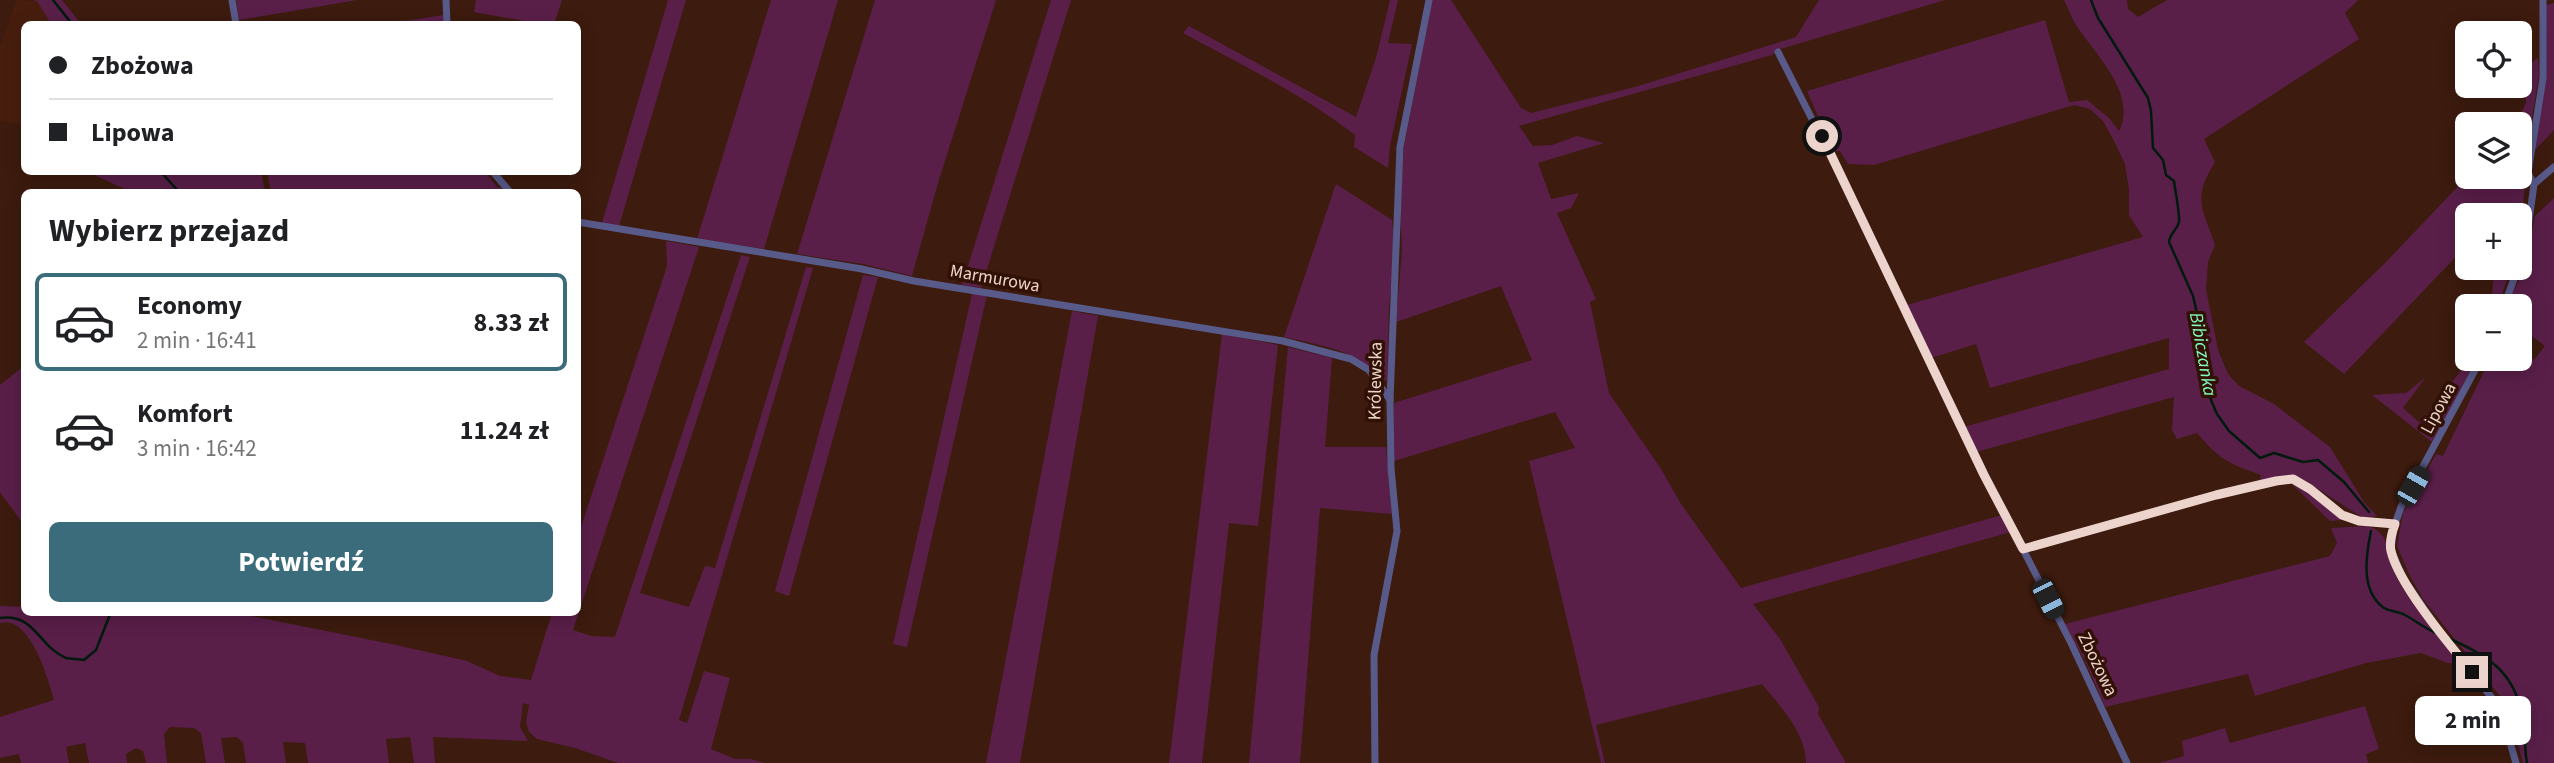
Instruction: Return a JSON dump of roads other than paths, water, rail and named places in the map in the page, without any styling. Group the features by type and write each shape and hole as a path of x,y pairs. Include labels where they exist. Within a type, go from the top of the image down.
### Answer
{"street":[{"path":"232,0 236,21"},
{"path":"446,0 447,21"},
{"name":"Królewska","path":"1375,763 1374,655 1397,531 1391,468 1390,400 1400,147 1429,0"},
{"path":"2531,203 2534,184 2528,173 2543,78 2543,0"},
{"name":"Zbożowa","path":"1778,52 1852,198 1984,475 2071,643 2127,763"},
{"path":"2534,184 2554,167"},
{"path":"496,175 507,189"},
{"name":"Marmurowa","path":"581,222 862,269 914,281 1283,341 1351,359 1369,370 1390,400"},
{"name":"Lipowa","path":"2475,371 2401,507 2391,550 2403,579 2442,635 2500,708 2516,763"},
{"path":"2023,549 2216,495 2293,479 2342,515 2359,521 2395,524"}],"waterway":[{"path":"53,0 70,21"},
{"name":"Bibiczanka","path":"2091,0 2098,18 2148,98 2153,148 2163,160 2166,175 2174,181 2179,222 2169,242 2193,296 2204,343 2208,393 2217,414 2229,431 2260,458 2274,453 2303,462 2318,460 2344,482 2369,512"},
{"path":"164,175 176,189"},
{"name":"Bibiczanka","path":"2371,531 2367,572 2371,592 2376,601 2384,608 2402,614 2438,634"},
{"path":"0,618 21,621 57,653 66,658 84,660 96,650 109,616"},
{"name":"Bibiczanka","path":"2448,638 2498,667 2514,689 2524,724 2527,763"}]}
